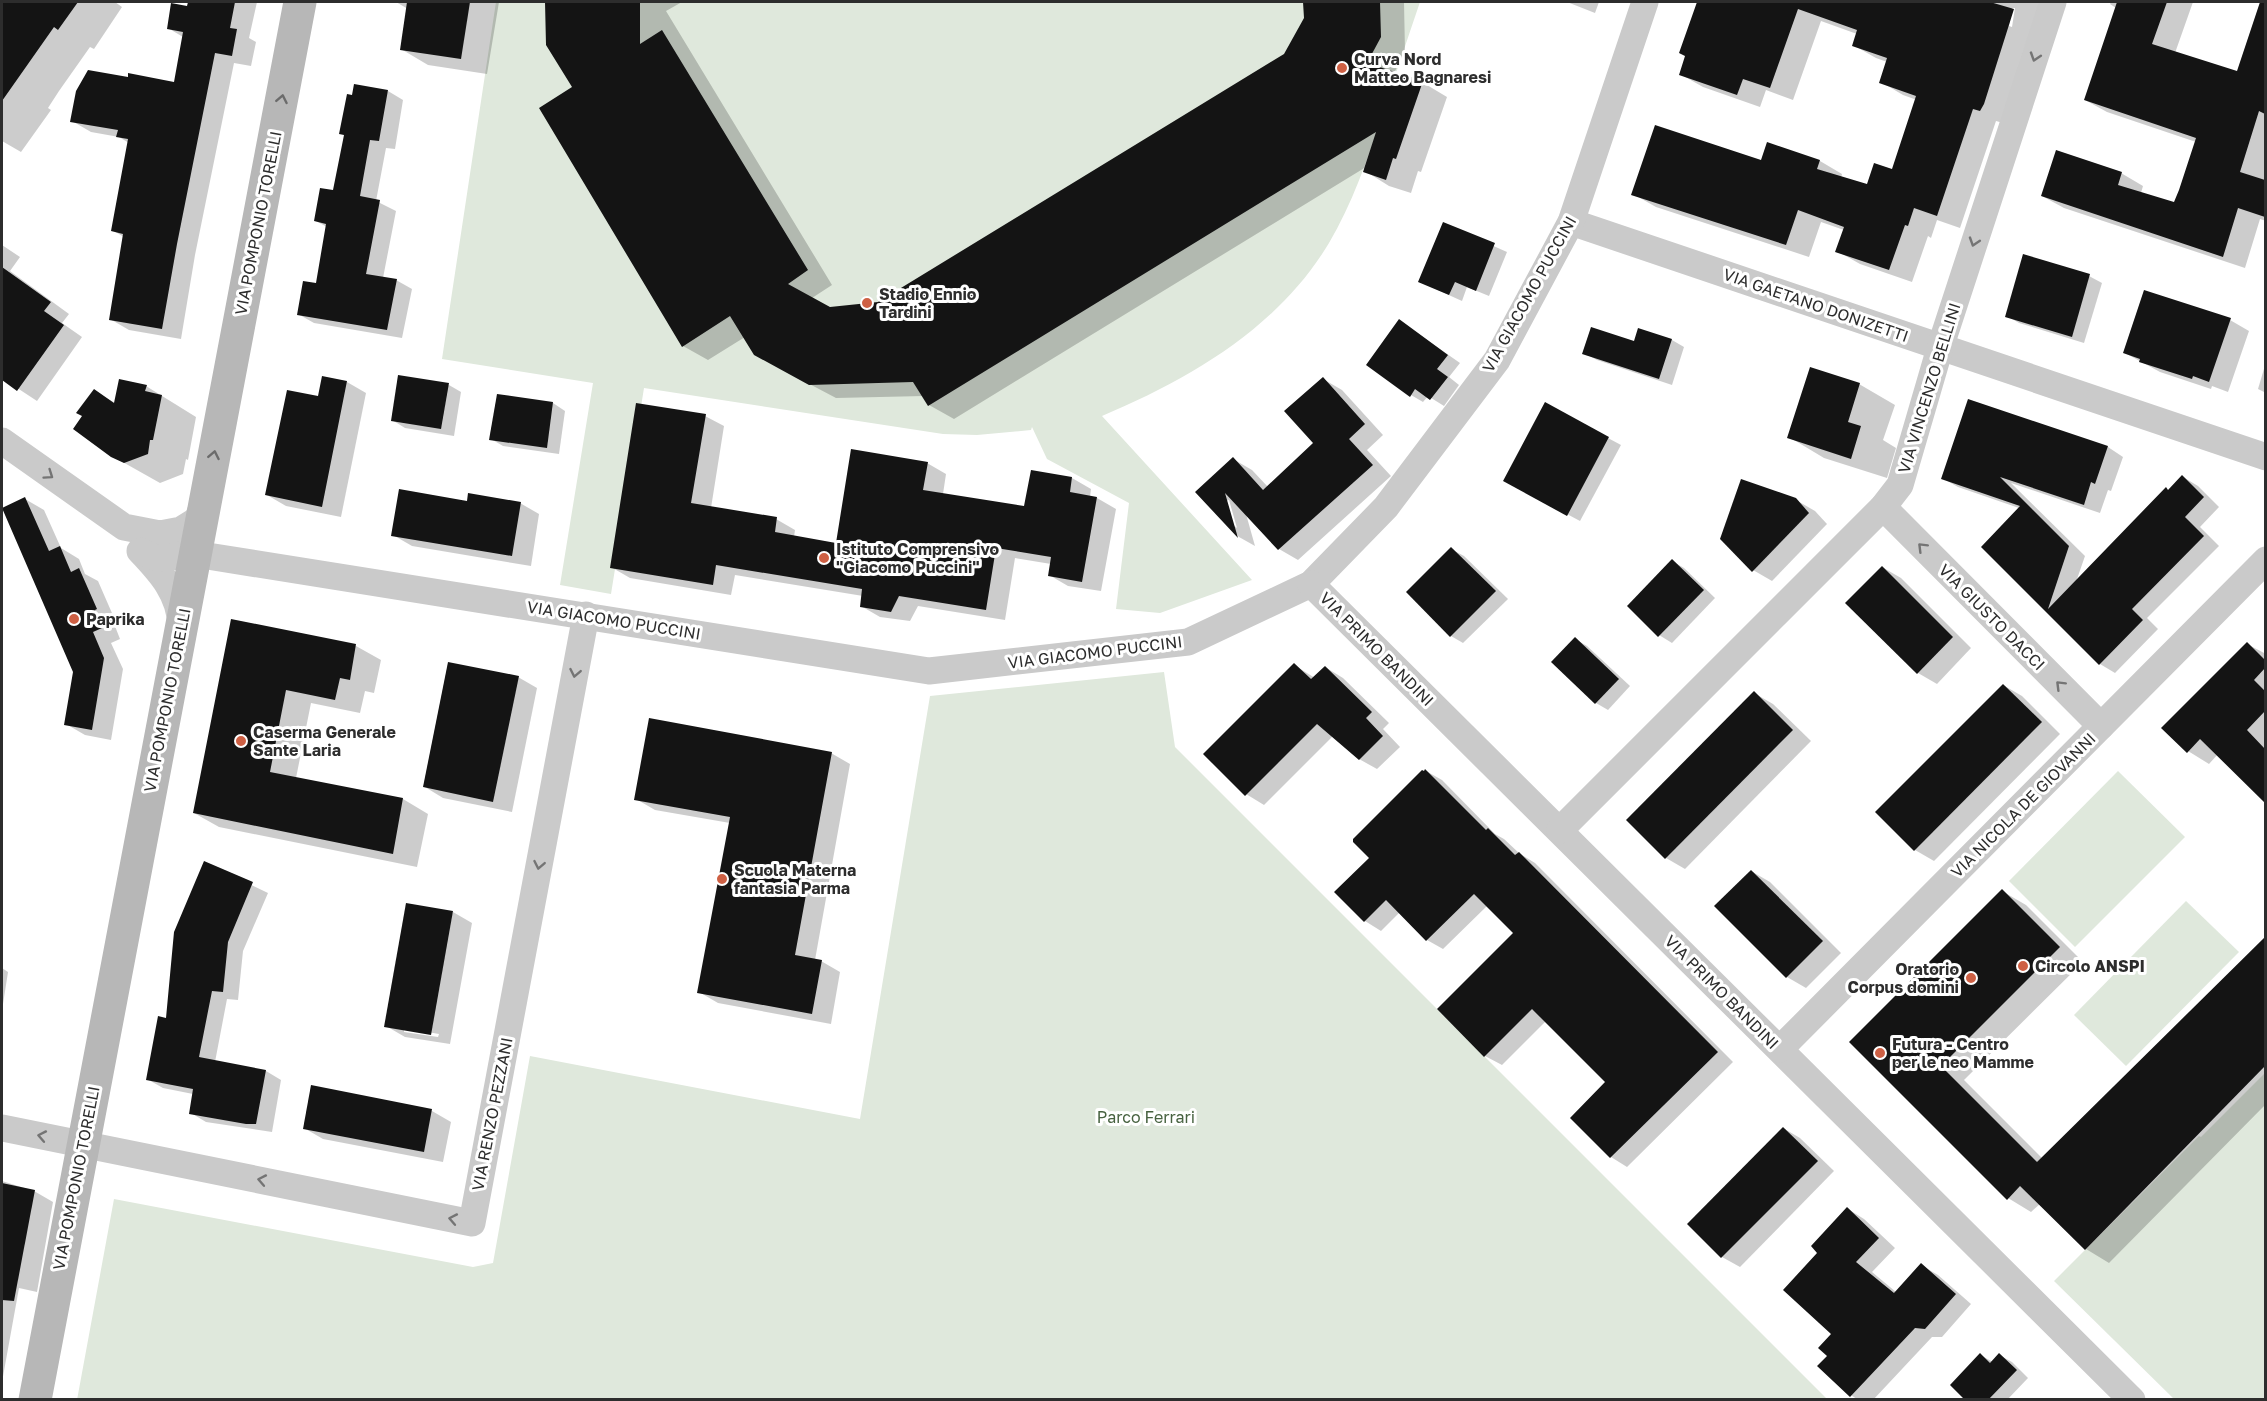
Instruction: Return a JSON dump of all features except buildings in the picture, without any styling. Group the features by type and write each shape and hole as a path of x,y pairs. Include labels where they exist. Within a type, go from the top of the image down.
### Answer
{"main road":[{"name":"VIA POMPONIO TORELLI","path":"35,1400 300,2"}],"street":[{"name":"VIA GIACOMO PUCCINI","path":"195,554 929,671 1188,642 1311,584 1386,507 1497,360 1571,222 1646,2"},
{"name":"VIA VINCENZO BELLINI","path":"1560,830 1883,507 1900,485 1940,348 2053,2"},
{"name":"VIA GAETANO DONIZETTI","path":"1571,222 2265,457"},
{"path":"2,441 119,525 131,542 158,570 175,596 180,611 180,635"},
{"path":"119,525 147,533 166,534 193,524 200,517 204,504"},
{"name":"VIA GIUSTO DACCI","path":"1883,507 2101,726"},
{"path":"141,551 165,560 195,554"},
{"name":"VIA NICOLA DE GIOVANNI","path":"1780,1049 2265,560"},
{"name":"VIA PRIMO BANDINI","path":"1311,584 2132,1400"},
{"name":"VIA RENZO PEZZANI","path":"83,1143 472,1223 586,615"},
{"path":"2,1128 83,1143"}],"green space":[{"name":"Stadio Ennio Tardini","path":"496,2 1420,2 1358,182 1329,243 1308,273 1284,301 1229,348 1167,385 1102,416 1252,580 1160,613 1116,609 1129,503 1047,459 1032,427 1031,430 977,435 943,434 644,388 611,594 560,585 593,383 442,359"},
{"name":"Parco Ferrari","path":"1164,672 1175,747 1827,1399 77,1400 114,1199 473,1267 493,1263 530,1056 860,1119 930,696"},
{"path":"2118,771 2185,837 2075,947 2009,881"},
{"path":"2186,901 2239,952 2126,1066 2074,1015"},
{"path":"2265,1073 2265,1399 2174,1399 2054,1281"}],"place":[{"name":"Curva Nord Matteo Bagnaresi","path":"1342,68"},
{"name":"Stadio Ennio Tardini","path":"867,303"},
{"name":"Istituto Comprensivo \"Giacomo Puccini\"","path":"824,558"},
{"name":"Paprika","path":"74,619"},
{"name":"Caserma Generale Sante Laria","path":"241,741"},
{"name":"Scuola Materna fantasia Parma","path":"722,879"},
{"name":"Circolo ANSPI","path":"2023,966"},
{"name":"Oratorio Corpus domini","path":"1971,978"},
{"name":"Futura - Centro per le neo Mamme","path":"1880,1053"}]}
